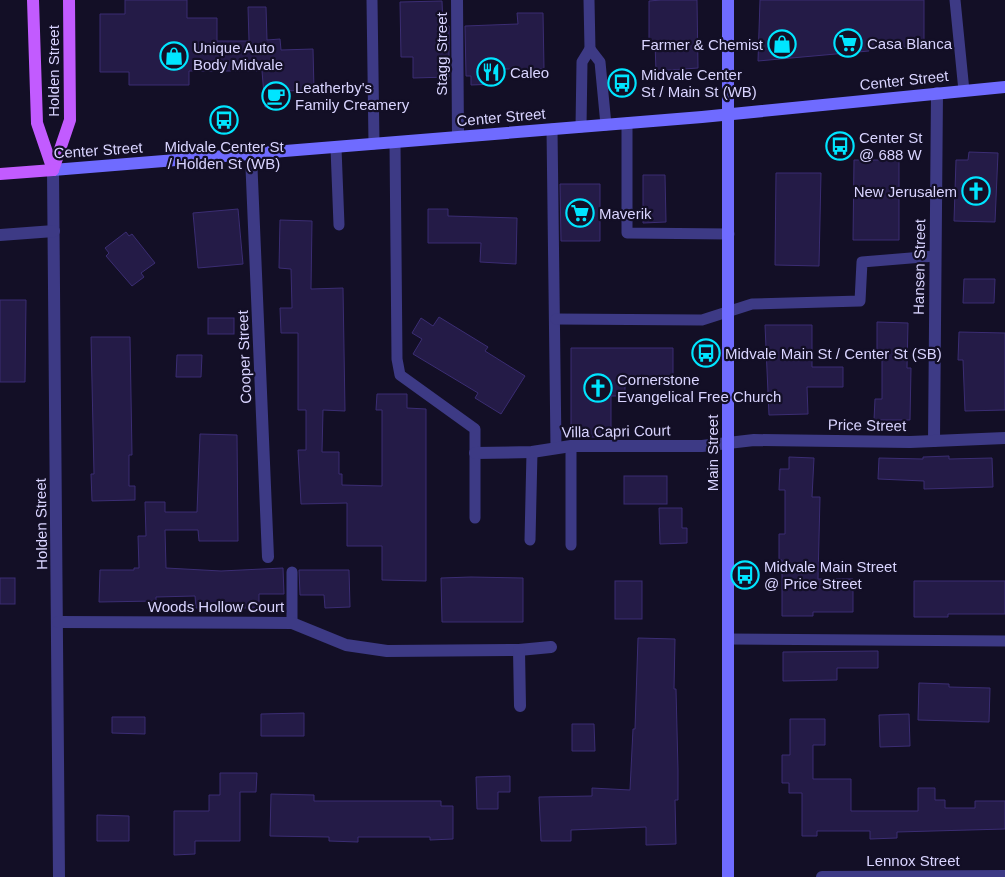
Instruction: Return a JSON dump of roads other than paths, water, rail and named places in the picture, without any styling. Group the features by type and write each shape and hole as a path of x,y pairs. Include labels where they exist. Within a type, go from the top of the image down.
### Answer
{"main road":[{"name":"Holden Street","path":"33,0 37,123 53,170"},
{"name":"Holden Street","path":"53,170 70,120 69,0"},
{"name":"Main Street","path":"728,0 728,877"},
{"name":"Center Street","path":"0,174 251,156 729,114 1005,87"}],"street":[{"name":"Stagg Street","path":"457,0 458,137"},
{"name":"Hansen Street","path":"934,441 937,93"},
{"name":"Cooper Street","path":"251,156 268,557"},
{"name":"Holden Street","path":"53,170 60,877"},
{"path":"0,235 54,231"},
{"name":"Price Street","path":"728,444 754,440 934,441 1005,438"},
{"name":"Villa Capri Court","path":"475,453 532,452 570,446 728,444"},
{"name":"Woods Hollow Court","path":"58,622 292,623 346,645 367,649 519,650 551,647"},
{"path":"519,650 520,706"},
{"name":"Lennox Street","path":"822,877 1005,876"}],"lane":[{"path":"372,0 374,144"},
{"path":"581,127 582,62 590,48 589,0"},
{"path":"955,0 964,91"},
{"path":"590,48 600,62 606,125"},
{"path":"627,123 627,234 728,234"},
{"path":"552,129 556,319 556,448"},
{"path":"395,143 397,359 400,375 475,429 475,518"},
{"path":"336,148 339,226"},
{"path":"556,319 702,320 752,304 860,301 862,262 936,256"},
{"path":"570,446 570,545"},
{"path":"530,540 532,452"},
{"path":"292,572 292,623"},
{"path":"728,639 1005,641"}],"place":[{"name":"Casa Blanca","path":"848,43"},
{"name":"Farmer & Chemist","path":"782,44"},
{"name":"Unique Auto Body Midvale","path":"174,56"},
{"name":"Caleo","path":"491,72"},
{"name":"Midvale Center St / Main St (WB)","path":"622,83"},
{"name":"Leatherby's Family Creamery","path":"276,96"},
{"name":"Midvale Center St / Holden St (WB)","path":"224,120"},
{"name":"Center St @ 688 W","path":"840,146"},
{"name":"New Jerusalem","path":"976,191"},
{"name":"Maverik","path":"580,213"},
{"name":"Midvale Main St / Center St (SB)","path":"706,353"},
{"name":"Cornerstone Evangelical Free Church","path":"598,388"},
{"name":"Midvale Main Street @ Price Street","path":"745,575"}]}
